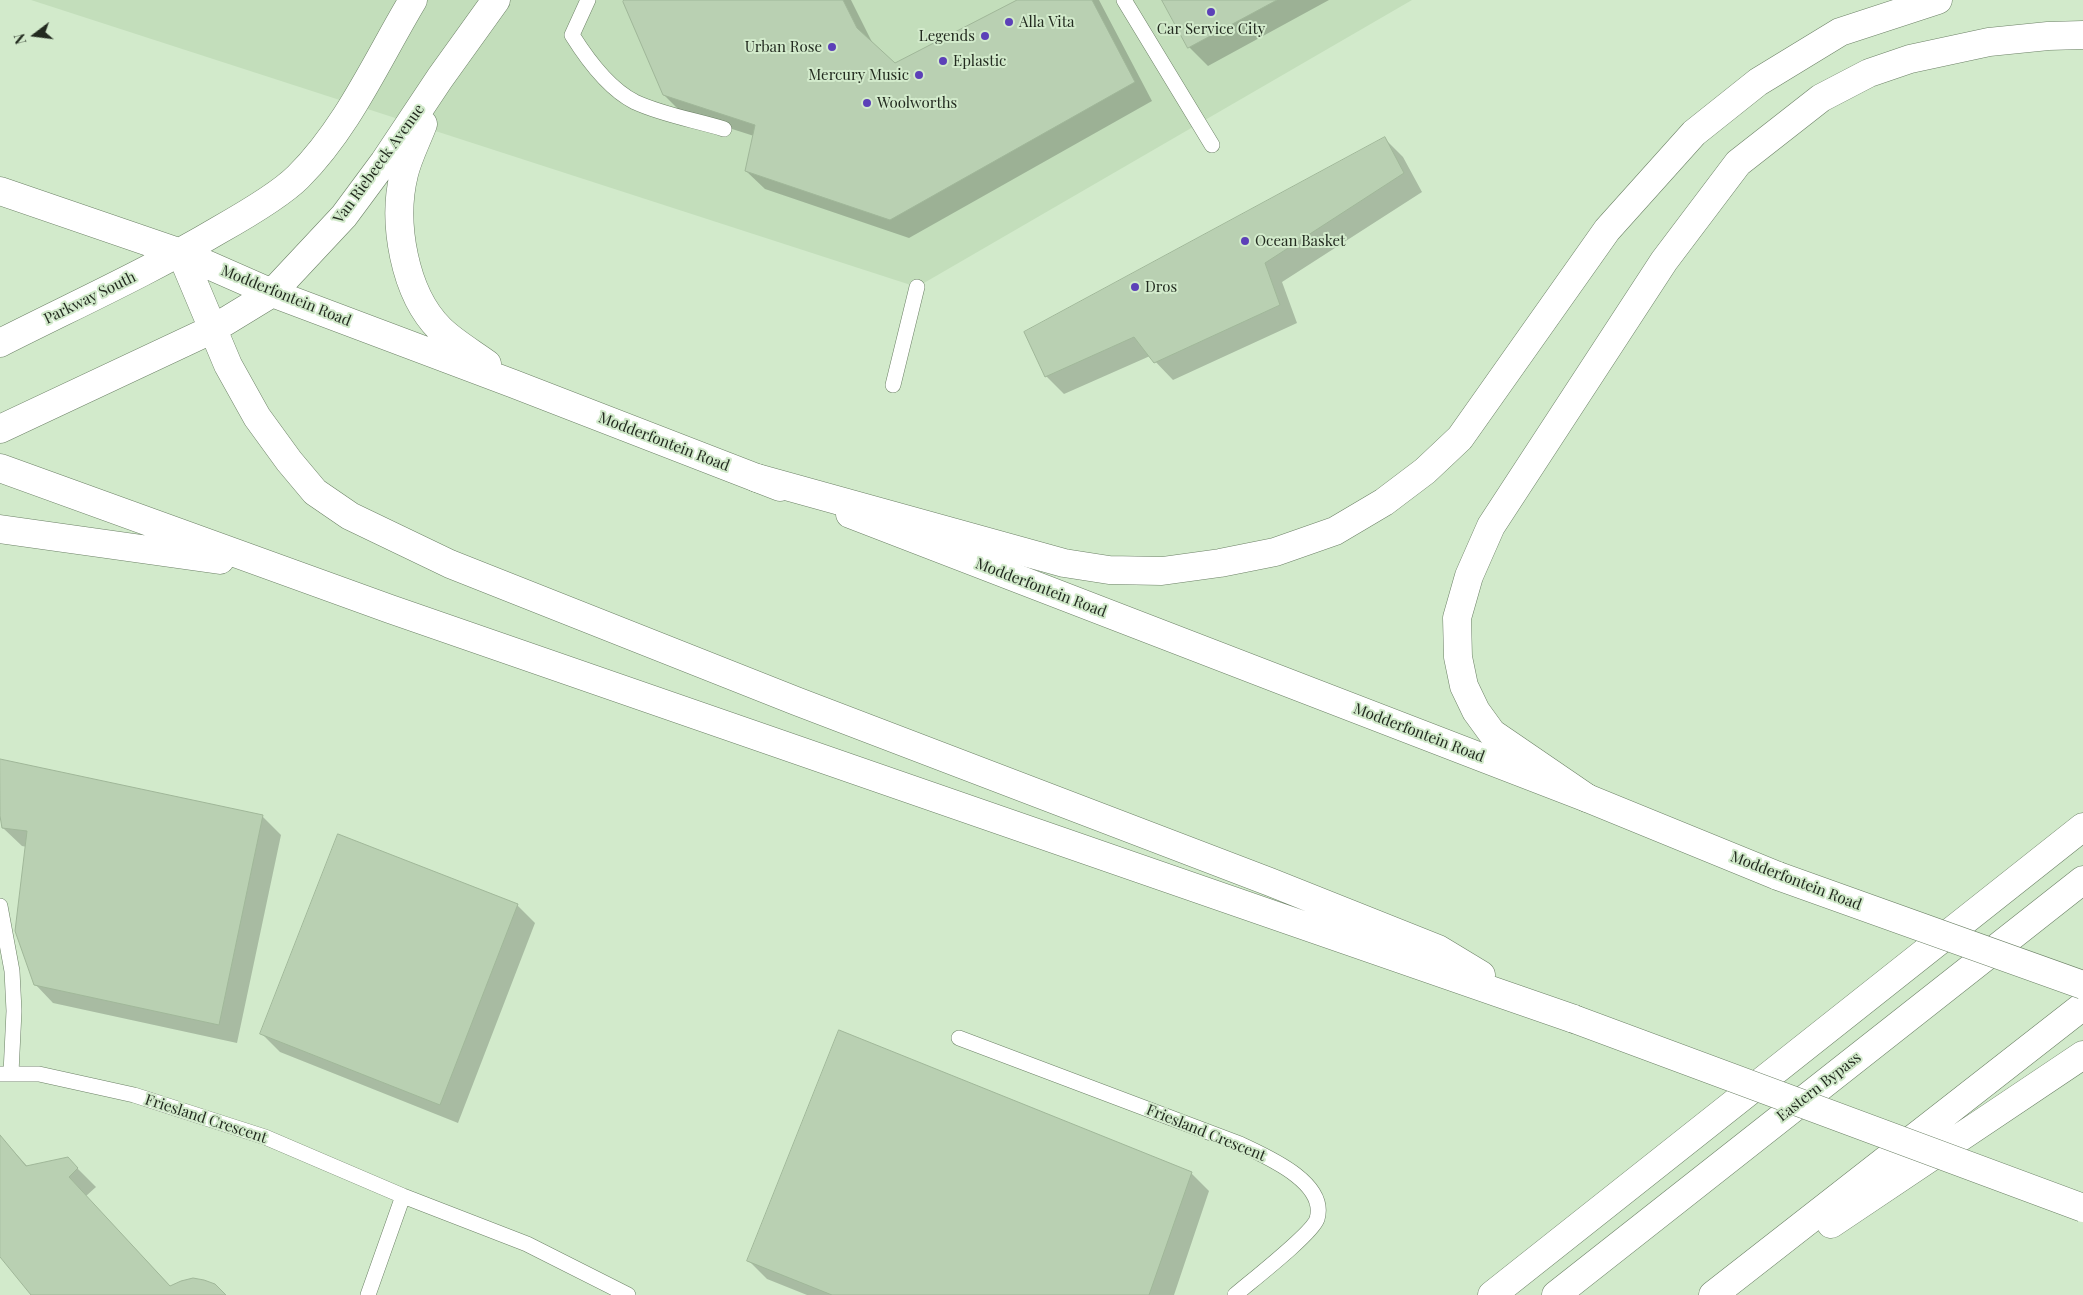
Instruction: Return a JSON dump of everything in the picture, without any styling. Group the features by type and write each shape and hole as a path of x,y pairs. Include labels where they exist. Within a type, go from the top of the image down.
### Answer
{"main road":[{"path":"413,0 345,118 325,146 297,179 239,219 181,253 228,365 257,417 289,461 316,492 350,516 450,564 786,697 1261,878 1438,949 1537,1006"},
{"name":"Van Riebeeck Avenue","path":"0,429 213,329 272,293 344,216 384,162 440,78 496,0"},
{"path":"757,478 1064,563 1109,570 1162,571 1220,564 1275,552 1335,531 1384,502 1425,471 1460,438 1607,230 1694,132 1758,82 1840,32 1938,0"},
{"path":"1587,798 1492,733 1476,711 1464,686 1458,657 1457,618 1469,576 1491,526 1664,261 1738,164 1821,98 1868,73 1910,60 1989,42 2048,36 2083,36"},
{"path":"440,78 404,174 398,211 402,246 408,274 423,305 440,329 514,384"},
{"name":"Modderfontein Road","path":"0,191 181,253 272,293 514,384 1587,798 1778,876 2083,985"},
{"name":"Parkway South","path":"0,342 181,253"},
{"path":"0,468 390,610 1574,1019 2083,1208"},
{"path":"0,529 276,568"},
{"path":"1492,1295 2083,827"},
{"name":"Eastern Bypass","path":"1556,1295 2083,880"},
{"path":"1713,1295 2083,1006"},
{"path":"1726,1295 2083,1055"}],"lane":[{"path":"588,0 572,35 596,69 612,85 634,101 658,110 724,128"},
{"path":"1124,0 1212,146"},
{"path":"894,385 917,287"},
{"path":"0,906 12,971 14,1011 6,1073"},
{"name":"Friesland Crescent","path":"959,1038 1240,1144 1275,1160 1300,1178 1312,1192 1318,1209 1317,1221 1299,1240 1235,1295"},
{"name":"Friesland Crescent","path":"6,1073 39,1074 134,1095 265,1137 403,1196 526,1244 628,1295"},
{"path":"368,1295 403,1196"}],"shaded area":[{"path":"31,0 1412,0 917,287"}],"building":[{"path":"624,0 843,0 857,28 895,63 1017,0 1092,0 1135,82 890,220 745,171 755,125 663,95 623,2"},
{"path":"1162,0 1277,0 1188,48"},
{"path":"1385,137 1404,173 1265,263 1280,305 1154,363 1134,337 1045,377 1024,332"},
{"path":"0,759 263,815 219,1025 34,985 15,931 27,831 2,828 0,816"},
{"path":"338,834 518,904 440,1105 260,1034"},
{"path":"839,1030 1192,1172 1149,1295 832,1295 747,1261"},
{"path":"0,1135 26,1166 68,1157 78,1168 69,1177 170,1286 193,1278 215,1284 226,1295 31,1295 0,1257"}],"place":[{"name":"Car Service City","path":"1211,12"},
{"name":"Alla Vita","path":"1009,22"},
{"name":"Legends","path":"985,36"},
{"name":"Urban Rose","path":"832,47"},
{"name":"Eplastic","path":"943,61"},
{"name":"Mercury Music","path":"919,75"},
{"name":"Woolworths","path":"867,103"},
{"name":"Ocean Basket","path":"1245,241"},
{"name":"Dros","path":"1135,287"}]}
